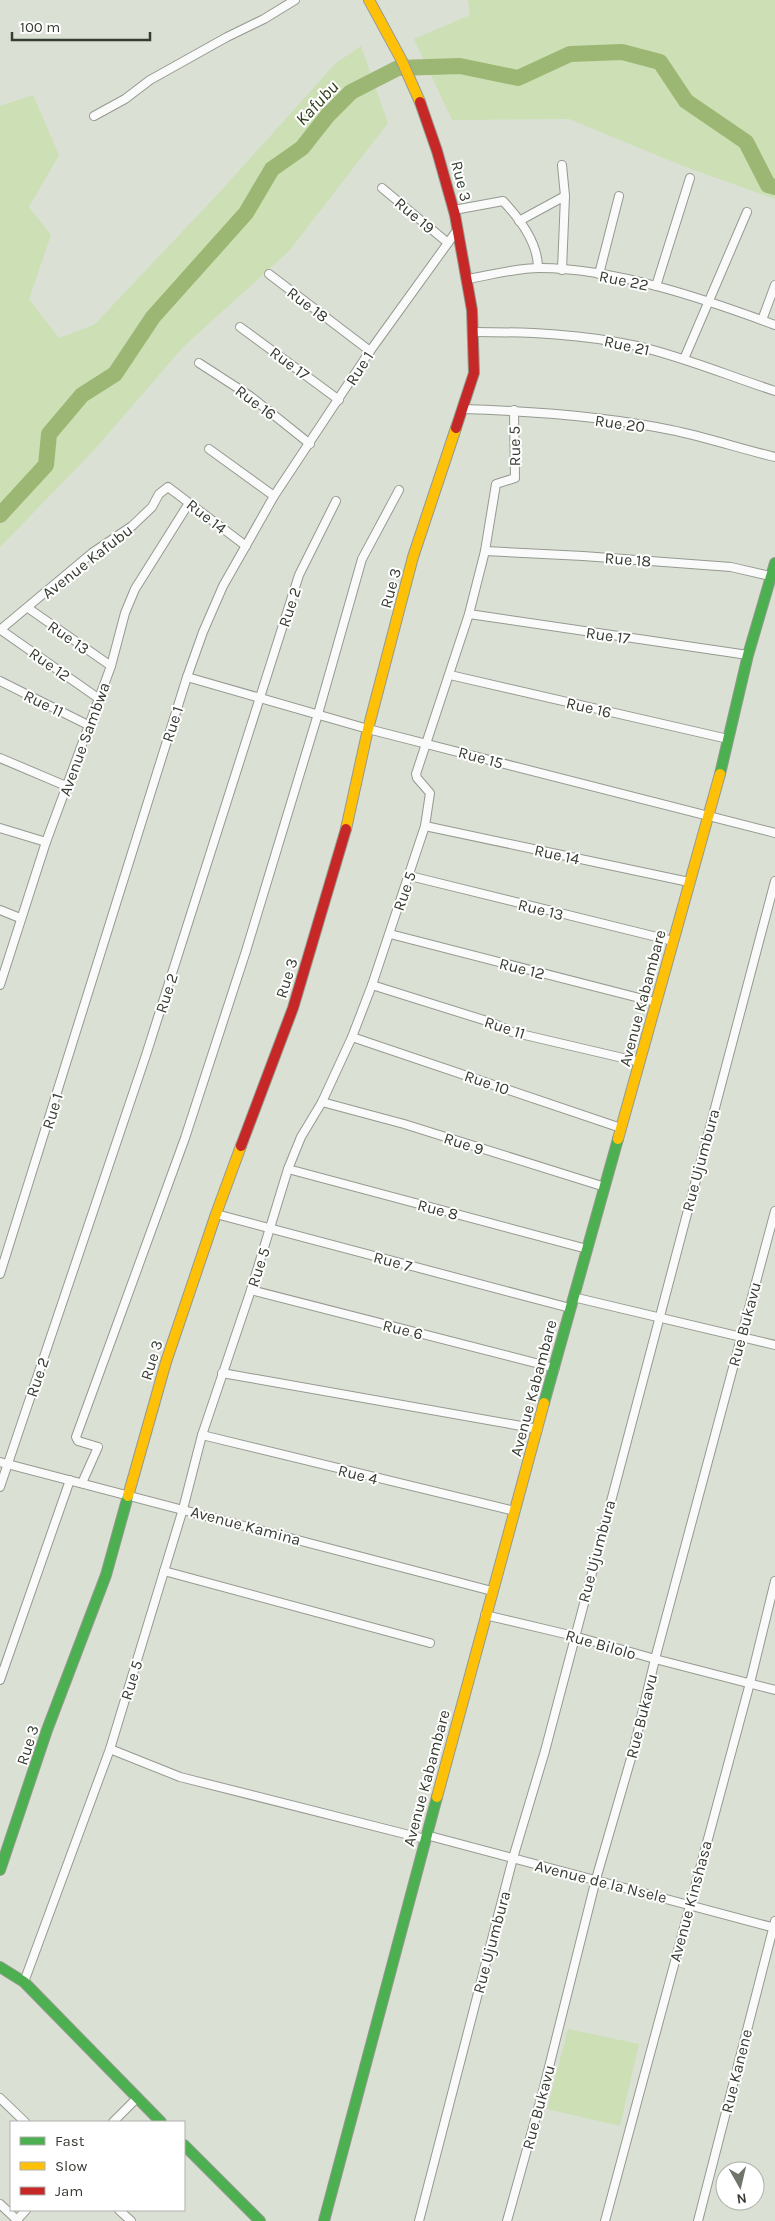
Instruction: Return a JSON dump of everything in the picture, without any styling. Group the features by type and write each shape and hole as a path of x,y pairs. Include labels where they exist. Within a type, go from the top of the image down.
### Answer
{"street":[{"path":"94,116 125,99 150,80 264,19 295,0"},
{"name":"Rue 3","path":"0,1870 47,1730 106,1575 166,1362 216,1214 293,1008 350,816 368,729 413,557 474,373 474,332 468,279 444,167 426,114 400,54 369,0"},
{"path":"562,165 565,196 562,270"},
{"path":"656,286 690,178"},
{"name":"Rue 19","path":"382,188 448,243"},
{"path":"520,221 565,196"},
{"path":"599,274 619,196"},
{"path":"454,210 503,201 520,221 536,250 538,268"},
{"path":"684,359 747,212"},
{"name":"Rue 1","path":"0,1274 187,677 203,632 223,586 274,496 370,351 458,229"},
{"name":"Rue 22","path":"468,279 538,268 599,274 656,286 775,325"},
{"name":"Rue 18","path":"269,274 370,351"},
{"path":"762,320 775,285"},
{"name":"Rue 17","path":"240,327 339,400"},
{"name":"Rue 21","path":"474,332 538,332 588,337 635,346 684,359 775,391"},
{"name":"Rue 16","path":"199,363 250,396 310,444"},
{"name":"Rue 20","path":"462,409 514,410 672,430 775,457"},
{"name":"Rue 5","path":"24,1982 110,1749 183,1509 202,1435 251,1290 288,1169 301,1137 322,1102 352,1037 410,876 425,826 430,793 417,778 416,774 424,743 450,675 469,614 485,551 496,484 515,478 514,410"},
{"path":"209,449 274,496"},
{"name":"Rue 14","path":"168,487 246,546"},
{"name":"Avenue Kafubu","path":"0,630 92,553 132,526 152,507 160,494 168,487"},
{"path":"82,1483 98,1447 78,1441 76,1437 185,1138 269,879 362,559 399,490"},
{"name":"Rue 2","path":"0,1487 4,1463 149,1046 299,575 336,501"},
{"name":"Avenue Sambwa","path":"0,985 2,968 110,666 125,613 135,590 189,503"},
{"name":"Rue 18","path":"485,551 731,567 770,576"},
{"name":"Avenue Kabambare","path":"324,2221 485,1615 690,882 748,655 775,563"},
{"name":"Rue 13","path":"28,608 110,666"},
{"name":"Rue 17","path":"469,614 748,655"},
{"name":"Rue 12","path":"0,630 98,698"},
{"name":"Rue 16","path":"450,675 728,739"},
{"name":"Rue 15","path":"187,677 368,729 775,833"},
{"name":"Rue 11","path":"0,681 88,725"},
{"path":"0,758 66,786"},
{"name":"Rue 14","path":"425,826 690,882"},
{"path":"0,828 46,842"},
{"name":"Rue 13","path":"410,876 673,941"},
{"name":"Rue Ujumbura","path":"419,2221 513,1858 544,1751 775,882"},
{"path":"0,910 20,918"},
{"name":"Rue 12","path":"390,934 655,1002"},
{"name":"Rue 11","path":"372,985 490,1022 512,1032 640,1062"},
{"name":"Rue 10","path":"352,1037 621,1128"},
{"name":"Rue 9","path":"322,1102 404,1124 605,1187"},
{"name":"Rue 8","path":"288,1169 587,1249"},
{"name":"Rue Bukavu","path":"507,2221 542,2095 596,1879 634,1748 655,1659 775,1211"},
{"name":"Rue 7","path":"216,1214 570,1308"},
{"name":"Rue 6","path":"251,1290 555,1368"},
{"path":"573,1298 775,1345"},
{"path":"222,1373 538,1429"},
{"name":"Rue 4","path":"202,1435 515,1511"},
{"name":"Avenue Kamina","path":"4,1463 492,1591"},
{"path":"0,1680 70,1480"},
{"path":"164,1571 430,1643"},
{"name":"Avenue Kinshasa","path":"605,2221 689,1903 750,1683 775,1581"},
{"name":"Rue Bilolo","path":"485,1615 574,1636 775,1690"},
{"name":"Avenue de la Nsele","path":"110,1749 180,1777 513,1858 774,1925"},
{"name":"Rue Kanene","path":"698,2221 774,1925"},
{"path":"0,1967 24,1982 160,2121"},
{"path":"0,2098 24,2121"},
{"path":"114,2121 137,2098"},
{"path":"185,2146 260,2221"},
{"path":"0,2204 17,2221 25,2211"},
{"path":"119,2211 131,2221"}],"green space":[{"path":"468,0 775,0 775,199 683,166 569,119 452,120 414,39 470,15"},
{"path":"361,46 388,123 289,251 183,347 95,449 0,547 0,106 33,95 59,155 29,207 51,235 29,299 59,338 94,325 217,195 336,63"},
{"path":"568,2029 639,2044 620,2126 547,2109"}],"waterway":[{"name":"Kafubu","path":"0,515 46,465 49,434 82,395 115,374 153,317 246,213 272,169 302,148 328,115 351,92 398,68 460,66 518,78 570,54 622,52 660,62 686,101 746,142 768,185 775,187"}],"traffic: fast":[{"path":"720,774 748,655 775,563"},
{"path":"544,1403 618,1139"},
{"path":"0,1870 47,1730 106,1575 128,1496"},
{"path":"324,2221 437,1797"},
{"path":"0,1967 24,1982 160,2121"},
{"path":"185,2146 260,2221"}],"traffic: slow":[{"path":"369,0 401,59 420,102"},
{"path":"346,829 368,729 413,557 456,428"},
{"path":"618,1139 720,774"},
{"path":"128,1496 166,1362 241,1146"},
{"path":"437,1797 544,1403"}],"traffic: jam":[{"path":"420,102 437,151 455,215 472,310 474,373 456,428"},
{"path":"241,1146 293,1008 346,829"}]}
